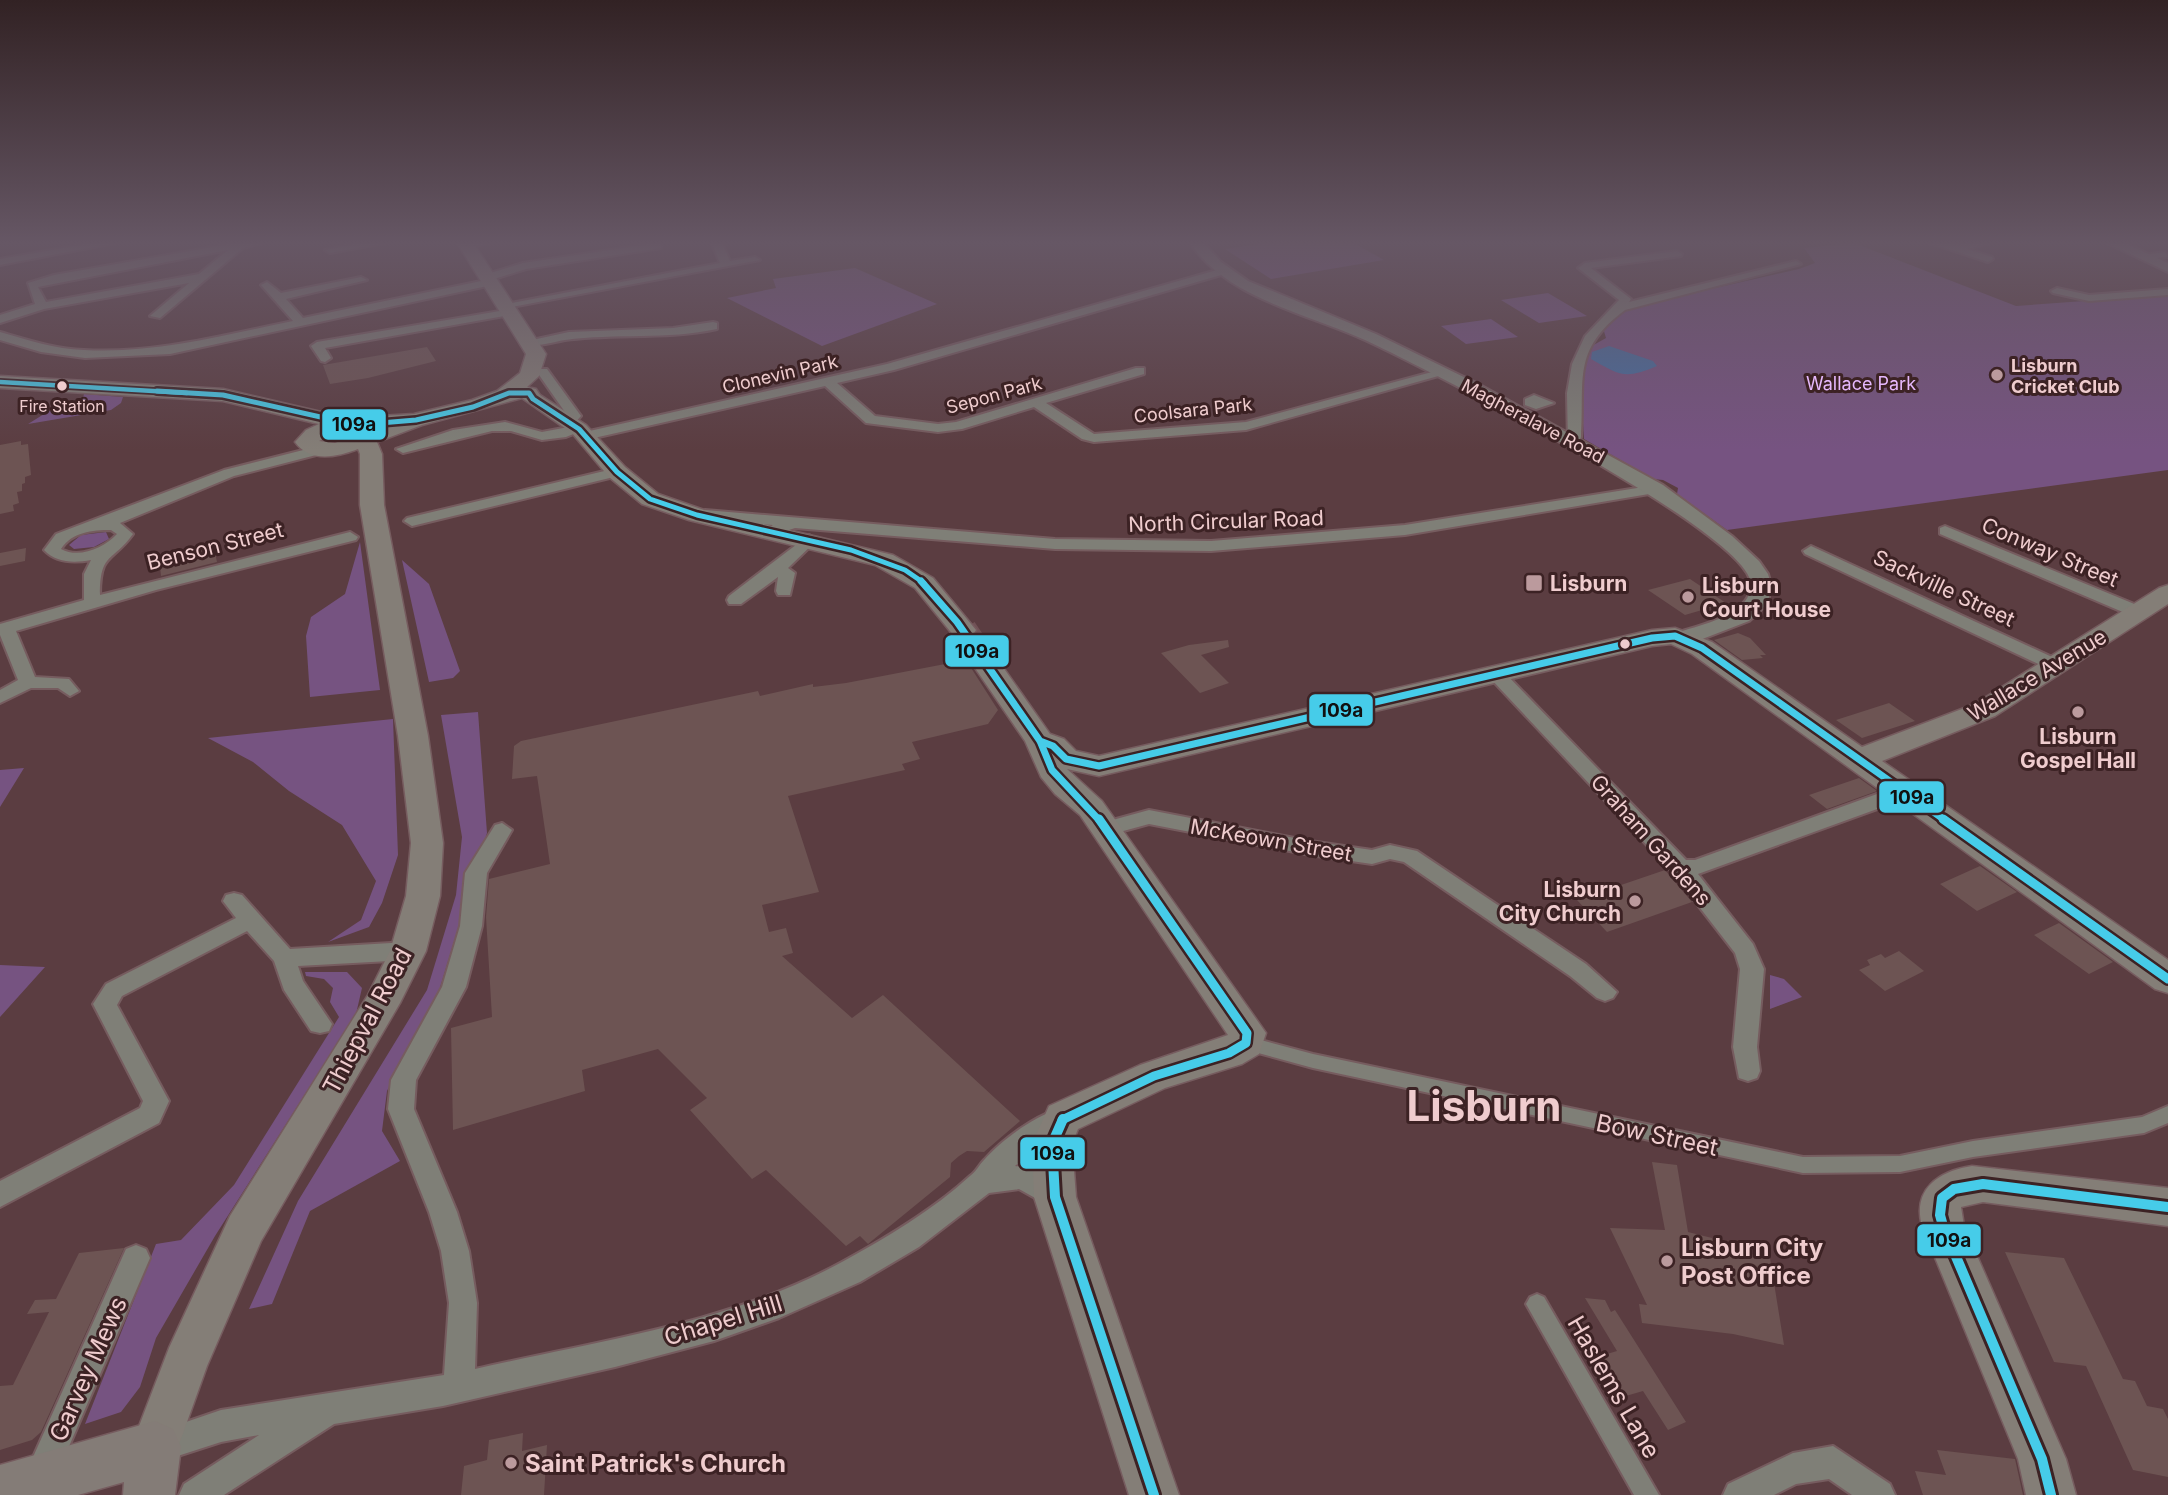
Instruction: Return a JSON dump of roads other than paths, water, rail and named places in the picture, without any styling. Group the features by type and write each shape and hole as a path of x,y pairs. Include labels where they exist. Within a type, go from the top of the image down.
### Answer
{"highway":[{"path":"19,1486 152,1471"}],"main road":[{"path":"510,311 536,354 534,387 542,402 572,425 617,472 650,499 697,515 771,531 802,531 905,570 934,594 970,640 1040,741 1078,763 1099,766 1121,762 1652,638 1684,638 1906,791 2168,979"},
{"path":"0,382 223,394 268,404 359,431 505,401 534,387"},
{"path":"505,401 572,425"},
{"path":"268,404 302,426 316,444 351,459 371,477"},
{"path":"316,444 347,447 359,431"},
{"name":"Thiepval Road","path":"152,1471 185,1364 245,1230 362,1040 408,951 423,896 427,843 411,725 372,505 371,454 359,431"},
{"name":"Wallace Avenue","path":"1860,759 1985,710 2168,593"},
{"path":"1040,741 1041,749 1060,781 1098,819 1177,937 1247,1033 1246,1043 1229,1053 1128,1087 1063,1118 1052,1144 1055,1198 1154,1495"},
{"path":"1098,819 1087,784 1121,762"},
{"path":"2075,1495 2047,1477 1937,1211 1939,1202 1956,1187 1983,1184 2168,1207"}],"street":[{"path":"0,319 27,311"},
{"path":"156,316 162,311"},
{"path":"291,311 302,324"},
{"path":"0,336 41,348 85,354 124,354 209,343 353,311"},
{"path":"325,358 317,346 526,311"},
{"name":"Clonevin Park","path":"403,449 460,432 503,426 518,426 530,434 545,436 572,425 827,381 1087,311"},
{"name":"Magheralave Road","path":"1306,311 1371,337 1443,373 1537,413 1573,442 1656,489 1742,555 1752,565 1761,584 1757,603 1741,616 1684,638"},
{"path":"1573,442 1572,386 1581,349 1607,317 1617,311"},
{"path":"436,329 440,338 512,314"},
{"path":"529,342 569,336 673,332 713,326"},
{"name":"Sepon Park","path":"827,381 872,420 938,428 957,426 1140,371"},
{"name":"Coolsara Park","path":"1035,402 1094,438 1238,428 1443,373"},
{"path":"534,387 556,391"},
{"path":"534,387 556,391 574,416 572,425"},
{"path":"124,530 123,538 105,550 71,557 55,554 53,545 76,530 100,525 229,473 316,444"},
{"path":"412,521 617,472"},
{"name":"North Circular Road","path":"697,515 802,531 1150,548 1212,546 1430,527 1656,489"},
{"path":"100,525 124,530 182,491"},
{"path":"735,600 777,570 802,531"},
{"name":"Conway Street","path":"1945,531 2138,612"},
{"name":"Benson Street","path":"3,629 92,603 350,537"},
{"path":"92,603 92,574 105,550"},
{"name":"Sackville Street","path":"1811,551 2057,666"},
{"path":"71,557 92,574"},
{"path":"777,570 787,573 785,591"},
{"path":"3,629 28,682"},
{"name":"Graham Gardens","path":"1497,675 1681,868 1745,950 1752,969 1745,1047 1748,1071"},
{"path":"0,697 28,682 63,682 70,691"},
{"path":"1681,868 1697,867 1906,791"},
{"name":"McKeown Street","path":"1098,819 1149,817 1310,848 1372,857 1391,852 1410,856 1605,992"},
{"path":"459,1387 463,1303 455,1251 443,1212 401,1109 404,1080 454,987 471,926 476,873 502,830"},
{"path":"0,1195 150,1115 156,1101 105,1004 114,990 242,910 284,958 292,984 320,1024"},
{"path":"284,958 408,951"},
{"name":"Bow Street","path":"1246,1043 1313,1061 1803,1165 1900,1164 1973,1149 2144,1125 2168,1114"},
{"name":"Chapel Hill","path":"152,1471 221,1426 459,1387 714,1327 779,1304 850,1273 909,1238 981,1184 994,1167 1024,1143 1063,1118"},
{"path":"981,1184 1008,1176 1023,1177 1055,1198"},
{"name":"Garvey Mews","path":"19,1486 136,1258"},
{"name":"Haslems Lane","path":"1537,1304 1647,1495"},
{"name":"Chapel Hill","path":"195,1495 332,1407"},
{"path":"1739,1495 1793,1469 1832,1462 1879,1495"}],"water":[{"path":"1609,346 1653,361 1657,366 1637,373 1622,374 1591,359 1592,352"}],"tunnel":[{"path":"963,630 976,649"}],"place":[{"name":"Lisburn Cricket Club","path":"1997,375"},
{"name":"Fire Station","path":"62,386"},
{"name":"Lisburn","path":"1534,583"},
{"name":"Lisburn Court House","path":"1688,597"},
{"name":"Lisburn Gospel Hall","path":"2078,712"},
{"name":"Lisburn City Church","path":"1635,901"},
{"name":"Lisburn City Post Office","path":"1667,1261"},
{"name":"Saint Patrick's Church","path":"511,1463"}],"district":[{"name":"Lisburn","path":"1484,1105"}],"park label":[{"name":"Wallace Park","path":"1861,383"}]}
